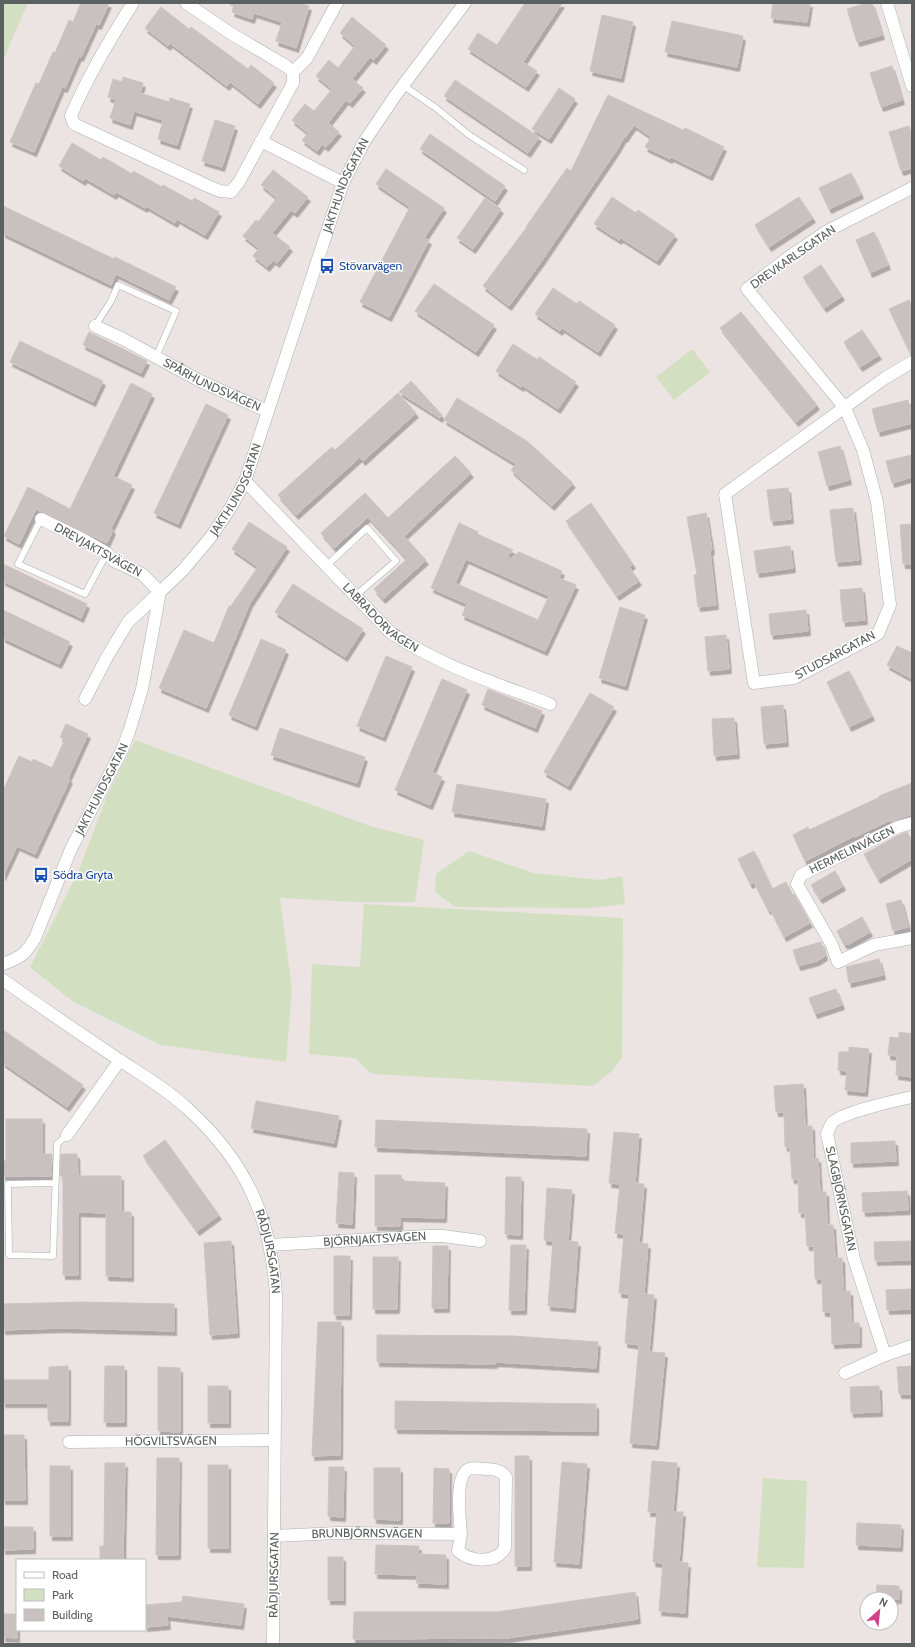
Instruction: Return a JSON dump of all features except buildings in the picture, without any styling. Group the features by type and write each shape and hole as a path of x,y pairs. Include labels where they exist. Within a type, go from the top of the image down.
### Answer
{"street":[{"path":"133,3 98,62 76,104 71,116 74,124 208,186 220,191 231,192 239,182 293,82 293,72 307,58 337,3"},
{"path":"186,3 230,33 286,66 293,72"},
{"name":"JAKTHUNDSGATAN","path":"3,964 16,959 27,952 71,849 122,750 142,689 160,592 210,538 231,507 245,481 343,183 364,142 465,3"},
{"path":"887,3 912,86"},
{"path":"262,140 343,183"},
{"name":"DREVKARLSGATAN","path":"845,408 747,289 789,257 829,230 912,188"},
{"name":"SPÅRHUNDSVÄGEN","path":"95,326 123,339 200,381 267,411"},
{"name":"STUDSARGATAN","path":"845,408 863,450 877,502 890,605 878,634 794,678 754,683 725,494 885,378 912,362"},
{"name":"LABRADORVÄGEN","path":"245,481 390,632 411,646 448,664 550,704"},
{"name":"DREVJAKTSVÄGEN","path":"41,519 106,553 114,561 142,574 160,592"},
{"path":"85,699 128,622 160,592"},
{"name":"HERMELINVÄGEN","path":"912,823 898,827 801,875 797,884 832,945 838,962 874,945 912,938"},
{"name":"RÅDJURSGATAN","path":"3,980 158,1086 188,1109 217,1138 240,1169 261,1213 270,1245 274,1267 276,1295 273,1644"},
{"path":"67,1135 120,1060"},
{"name":"SLAGBJÖRNSGATAN","path":"885,1355 854,1259 827,1134 832,1122 839,1118 880,1104 912,1097"},
{"name":"BJÖRNJAKTSVÄGEN","path":"270,1245 443,1236 480,1241"},
{"path":"845,1373 885,1355 912,1346"},
{"name":"HÖGVILTSVÄGEN","path":"69,1442 274,1440"},
{"path":"470,1469 491,1469 502,1471 506,1477 505,1548 501,1555 494,1559 470,1559 458,1551 460,1534 459,1483 465,1472 470,1469"},
{"name":"BRUNBJÖRNSVÄGEN","path":"274,1536 338,1533 460,1534"}],"lane":[{"path":"404,86 436,108 470,135 524,170"},
{"name":"SPÅRHUNDSVÄGEN","path":"95,326 111,301 118,285 176,311 156,357"},
{"path":"41,519 18,564 85,594 106,553"},
{"path":"326,566 368,528 396,560 355,596"},
{"path":"55,1183 8,1184 9,1255 53,1256 57,1144 67,1135"}],"green space":[{"path":"3,3 28,3 3,60"},
{"path":"692,349 710,372 674,400 656,377"},
{"path":"135,740 370,826 424,840 415,902 358,902 280,898 292,989 286,1062 161,1045 72,1001 30,967 79,870 107,796"},
{"path":"469,851 534,873 599,880 622,876 625,904 592,908 455,907 435,892 436,874"},
{"path":"364,904 623,918 622,1057 613,1070 593,1086 372,1074 355,1058 309,1054 312,964 360,967"},
{"path":"763,1478 807,1481 804,1568 757,1567"}],"place":[{"name":"Stövarvägen","path":"327,266"},
{"name":"Södra Gryta","path":"41,875"}]}
